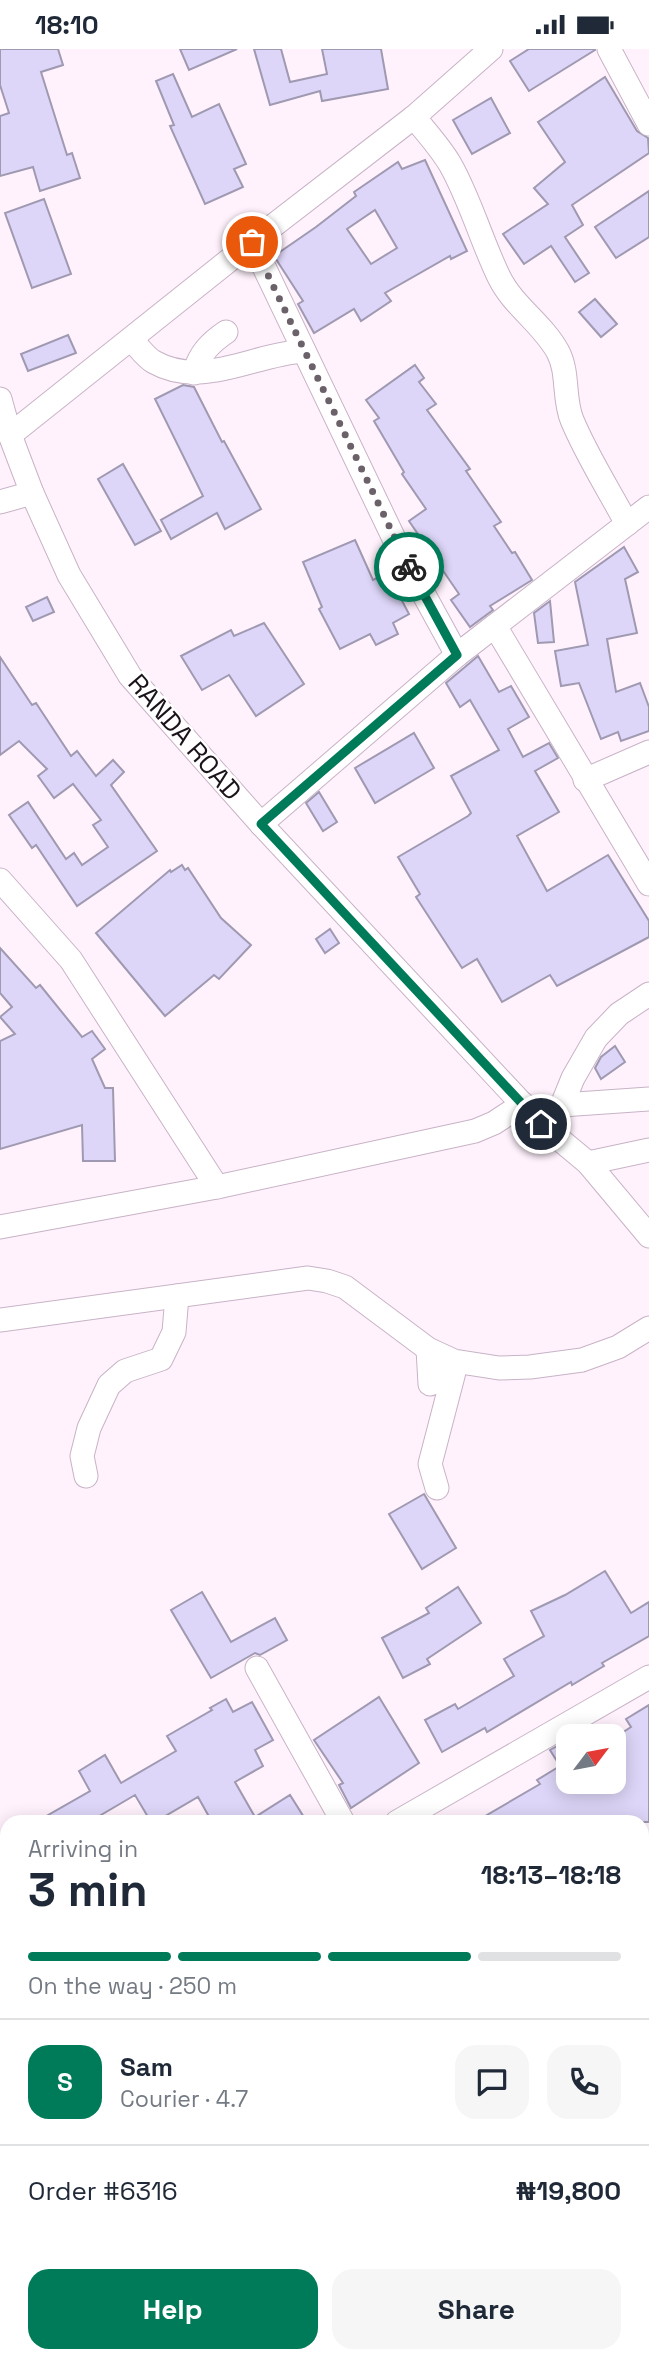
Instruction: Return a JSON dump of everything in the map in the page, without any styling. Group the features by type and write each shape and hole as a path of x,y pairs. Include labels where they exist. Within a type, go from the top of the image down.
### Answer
{"street":[{"path":"10,435 414,117 491,49"},
{"path":"609,49 649,124"},
{"path":"414,117 451,165 500,278 511,296 559,353 565,372 566,398 571,418 638,521"},
{"path":"252,242 399,549 457,655"},
{"path":"194,373 199,358 210,343 226,332"},
{"path":"131,339 152,361 176,371 194,373 204,373 275,354 304,351"},
{"name":"RANDA ROAD","path":"0,400 32,492 69,575 130,676 261,824 541,1124 588,1163 649,1236"},
{"path":"0,502 32,492"},
{"path":"261,824 457,655 638,521 649,507"},
{"path":"495,626 649,884"},
{"path":"585,780 649,752"},
{"path":"0,880 71,960 217,1187"},
{"path":"541,1124 562,1105 573,1078 596,1038 619,1014 649,994"},
{"path":"562,1105 649,1099"},
{"path":"0,1227 217,1187 475,1131 494,1123 523,1104"},
{"path":"588,1163 649,1150"},
{"path":"0,1320 308,1278 345,1287 428,1349 454,1361 499,1368 582,1360 618,1347 649,1328"},
{"path":"86,1476 82,1456 89,1428 109,1385 125,1371 161,1359 174,1332 177,1296"},
{"path":"428,1349 430,1384 454,1372 430,1464 437,1488"},
{"path":"257,1668 339,1815"},
{"path":"409,1815 649,1677"}],"building":[{"path":"0,49 58,49 63,65 41,72 67,155 72,153 80,178 40,191 33,167 0,176 0,116 9,113 0,85"},
{"path":"180,49 237,49 189,70"},
{"path":"254,49 281,49 290,82 327,74 322,49 381,49 388,89 322,101 320,91 270,105"},
{"path":"529,49 595,50 529,91 510,61"},
{"path":"173,74 192,117 219,104 246,164 234,169 243,187 205,204 170,126 174,125 156,81"},
{"path":"605,77 637,131 648,138 649,153 572,205 583,225 565,237 589,273 575,282 551,246 524,264 503,234 548,204 534,188 565,162 538,122"},
{"path":"491,98 510,133 472,154 453,120"},
{"path":"425,160 467,251 451,259 450,256 385,293 391,301 361,321 354,309 314,333 298,304 303,301 274,256 356,196 354,192 398,162 402,169","holes":["375,210 397,248 371,264 347,229"]},
{"path":"649,191 649,237 616,258 595,227"},
{"path":"44,199 71,274 32,288 5,213"},
{"path":"595,299 617,324 601,337 579,312"},
{"path":"68,335 76,353 28,371 21,354"},
{"path":"415,365 424,378 419,382 436,404 427,410 470,469 466,471 501,522 494,526 512,553 515,552 532,580 490,606 493,610 470,627 451,600 459,594 409,521 426,509 402,474 404,472 374,421 379,418 366,400"},
{"path":"183,385 194,387 261,509 225,529 217,513 171,539 161,520 203,496 155,399"},
{"path":"123,464 161,531 135,545 98,479"},
{"path":"355,540 373,580 387,572 409,614 393,623 398,634 376,645 370,634 340,649 319,609 322,607 303,562"},
{"path":"624,547 638,572 625,579 637,633 607,639 616,692 640,683 649,707 649,731 621,741 618,732 601,739 579,683 561,686 555,651 588,645 575,582"},
{"path":"47,597 54,612 33,621 26,607"},
{"path":"550,601 554,642 538,643 534,613"},
{"path":"264,623 304,684 256,716 229,675 202,690 181,656 231,630 234,636"},
{"path":"478,656 499,692 511,686 529,717 508,729 523,757 549,743 558,758 535,771 559,812 517,836 547,891 608,855 649,921 649,937 557,986 550,975 502,1002 477,959 462,968 416,897 420,894 398,857 471,813 451,776 499,750 470,700 460,707 446,683"},
{"path":"0,657 32,705 36,703 71,756 77,751 96,776 113,760 124,772 111,785 157,851 77,906 36,845 32,848 9,815 28,802 66,859 74,853 82,865 108,847 93,825 101,820 73,784 54,798 38,776 47,769 19,741 0,755"},
{"path":"414,733 434,768 375,803 355,768"},
{"path":"319,792 337,822 323,831 306,803"},
{"path":"182,865 185,870 188,868 221,918 251,945 219,979 214,975 165,1016 96,933 170,870 171,872"},
{"path":"330,929 339,943 325,953 316,939"},
{"path":"0,948 36,988 40,985 82,1037 92,1031 105,1049 92,1059 105,1088 113,1088 115,1161 83,1161 82,1125 0,1149 0,1041 15,1034 0,1017 12,1007 0,993"},
{"path":"615,1046 625,1062 601,1079 595,1068 601,1057"},
{"path":"424,1494 456,1548 422,1569 389,1514"},
{"path":"605,1571 631,1613 649,1602 649,1636 602,1663 604,1666 572,1685 571,1682 487,1732 485,1728 442,1752 425,1720 455,1704 458,1709 514,1676 504,1659 544,1636 531,1611"},
{"path":"458,1587 481,1623 427,1659 430,1664 403,1678 382,1638 429,1613 426,1608"},
{"path":"202,1592 231,1642 275,1618 287,1640 260,1655 255,1653 211,1678 171,1610"},
{"path":"379,1697 419,1763 351,1808 339,1785 343,1783 314,1740"},
{"path":"226,1699 233,1712 252,1702 273,1740 255,1750 263,1766 235,1782 254,1815 208,1815 198,1797 167,1815 147,1815 135,1795 101,1815 48,1815 90,1791 79,1771 105,1755 121,1783 176,1751 167,1736 212,1710 210,1708"},
{"path":"649,1705 649,1815 487,1815 540,1784 537,1780 556,1768 556,1794 626,1794 626,1730 631,1727 626,1719"},
{"path":"556,1747 556,1760 550,1750"},
{"path":"290,1795 303,1815 258,1815"}],"way so far":[{"path":"252,242 409,567"}],"route":[{"path":"409,567 457,655 261,824 541,1124"}]}
